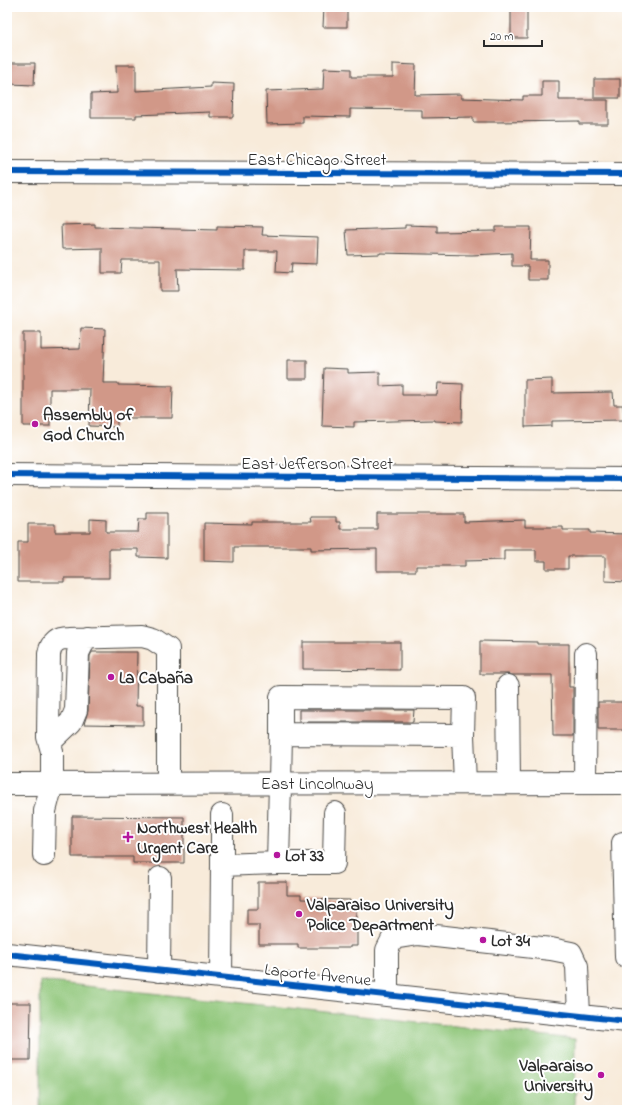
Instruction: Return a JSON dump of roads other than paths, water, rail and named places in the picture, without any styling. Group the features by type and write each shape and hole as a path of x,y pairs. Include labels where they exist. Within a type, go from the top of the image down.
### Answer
{"street":[{"name":"East Chicago Street","path":"7,172 627,174"},
{"name":"East Jefferson Street","path":"7,475 627,479"},
{"path":"44,856 45,811 52,784 52,750 48,737 49,654 52,644 58,640 64,638 142,636 153,639 168,649 168,784"},
{"path":"50,742 71,722 76,710 78,653 88,637"},
{"path":"585,782 586,654"},
{"path":"508,686 509,783"},
{"path":"278,864 281,697 464,698 463,735 465,783"},
{"path":"281,734 463,735"},
{"name":"East Lincolnway","path":"7,784 627,782"},
{"path":"222,865 334,864 335,813"},
{"path":"221,977 222,815"},
{"path":"627,843 623,843 627,957"},
{"path":"159,971 160,878"},
{"path":"387,995 387,950 393,938 418,934 551,949 571,953 577,966 579,1016"},
{"name":"Laporte Avenue","path":"7,954 627,1021"}],"place":[{"name":"Assembly of God Church","path":"35,424"},
{"name":"La Cabaña","path":"111,677"},
{"name":"Northwest Health Urgent Care","path":"128,837"},
{"name":"Lot 33","path":"277,855"},
{"name":"Valparaiso University Police Department","path":"299,914"},
{"name":"Lot 34","path":"483,940"},
{"name":"Valparaiso University","path":"601,1075"}]}
